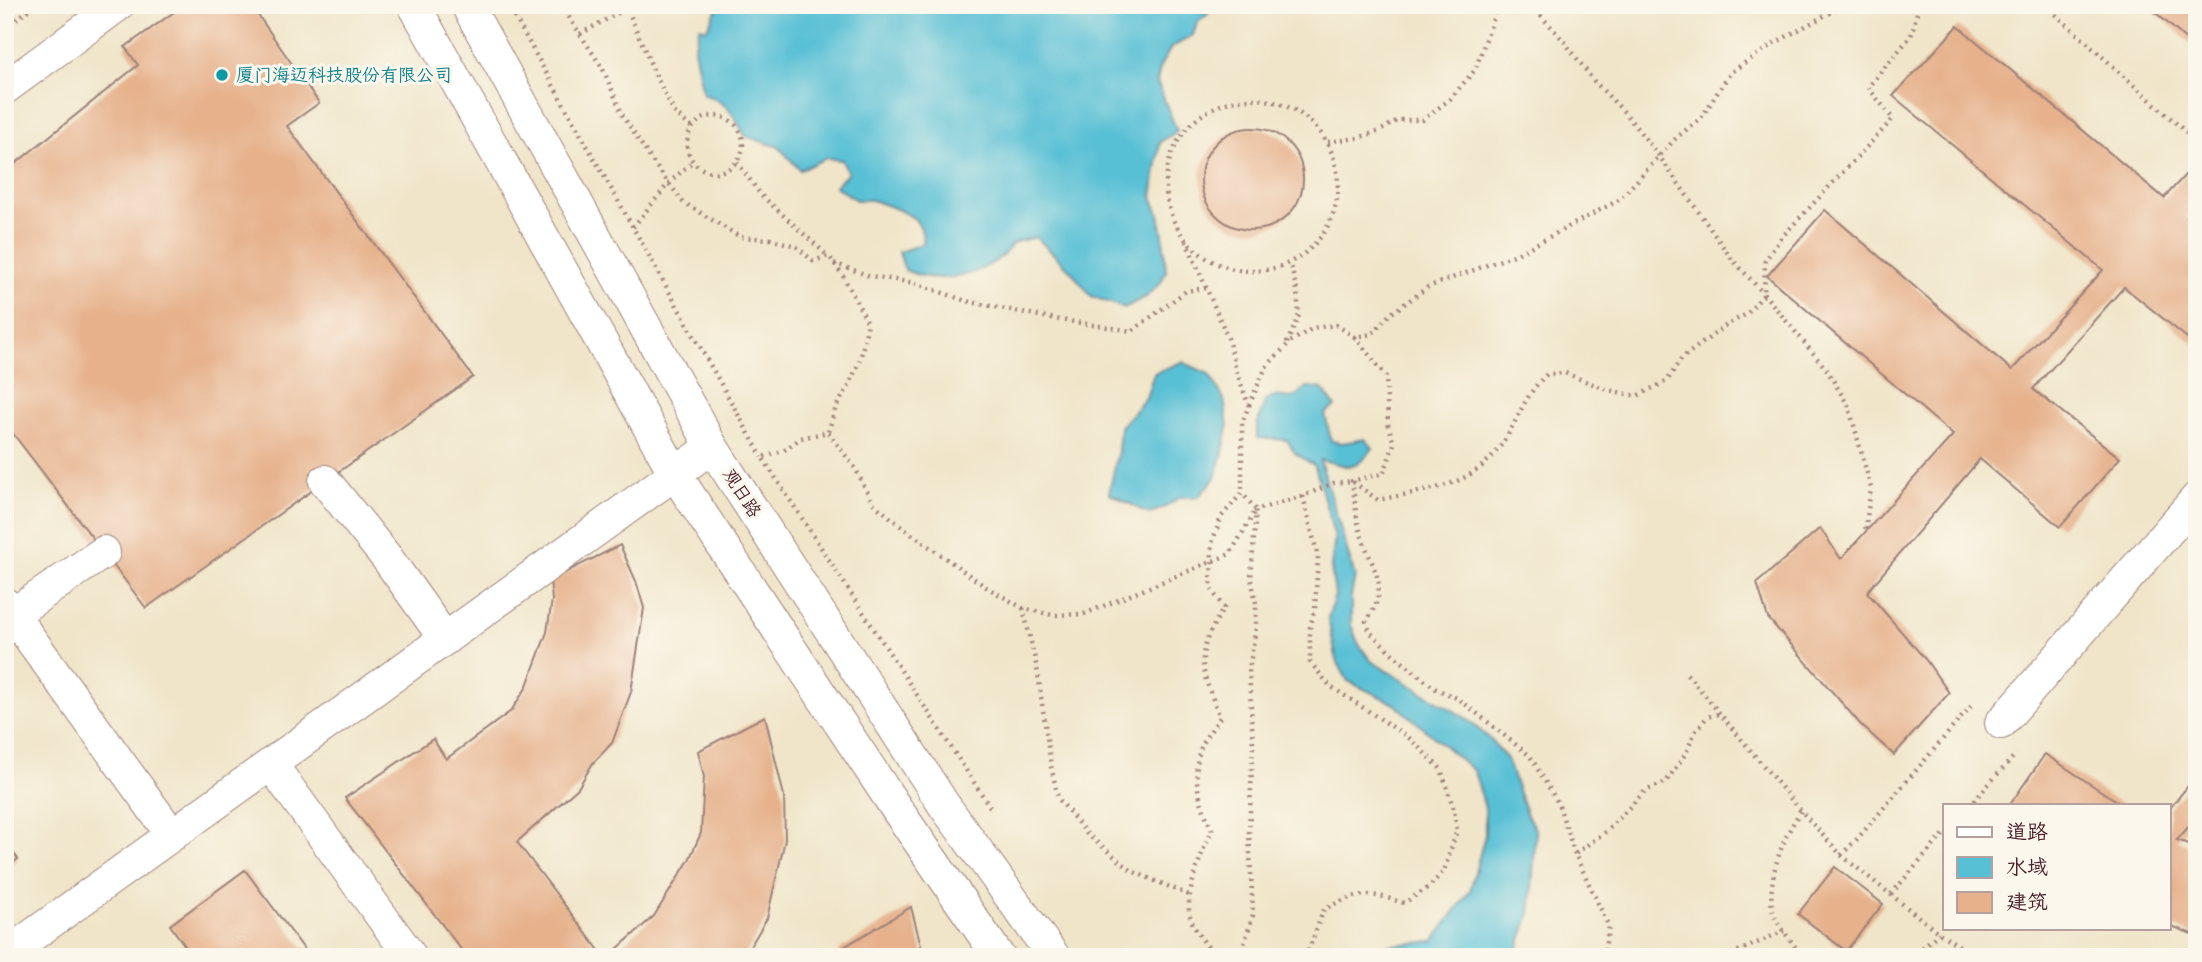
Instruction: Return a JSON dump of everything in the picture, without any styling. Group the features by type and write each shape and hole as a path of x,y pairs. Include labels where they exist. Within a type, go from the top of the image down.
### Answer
{"street":[{"path":"10,74 78,16 118,5"},
{"path":"414,5 675,474 898,811 999,957"},
{"name":"观日路","path":"467,5 712,447 944,805 1054,957"},
{"path":"5,955 712,447"},
{"path":"326,481 387,558 445,639"},
{"path":"2001,723 2197,498"},
{"path":"104,552 9,609 172,835"},
{"path":"271,764 411,957"}],"path":[{"path":"5,28 35,5"},
{"path":"508,5 762,457 996,817"},
{"path":"561,5 603,69 623,116 683,202 740,237 770,239 796,246 813,261 828,256"},
{"path":"1328,142 1380,131 1398,120 1423,120 1450,99 1475,70 1498,5"},
{"path":"1531,5 1660,156 1731,258 1827,370 1849,408 1871,488 1865,532"},
{"path":"1355,337 1372,334 1389,315 1428,287 1517,254 1619,200 1676,138 1701,118 1731,72 1773,44 1844,5"},
{"path":"1352,481 1378,500 1457,482 1488,463 1507,436 1535,386 1547,374 1565,373 1608,390 1637,396 1667,381 1682,358 1728,324 1747,314 1764,294 1765,261 1780,239 1893,119 1868,88 1911,36 1919,5"},
{"path":"2045,5 2197,142"},
{"path":"580,34 627,8 674,111 692,128"},
{"path":"1185,241 1203,257 1232,270 1261,272 1290,263 1320,240 1335,213 1338,171 1328,142 1302,114 1277,102 1248,98 1219,104 1202,114 1177,141 1168,159 1165,192 1173,222 1185,241 1228,338 1249,406"},
{"path":"713,116 730,121 742,137 743,146 737,162 730,168 714,172 704,170 693,161 687,146 688,137 699,121 713,116"},
{"path":"633,227 669,183 693,161"},
{"path":"737,162 761,195 833,262 867,323 861,356 849,386 836,407 828,432"},
{"path":"833,262 870,276 915,283 967,301 1132,331 1186,291 1206,288"},
{"path":"1285,347 1299,316 1290,263"},
{"path":"828,432 855,468 873,503 902,528 986,587 1023,608 1052,615 1084,614 1230,554 1256,510 1303,496 1334,483 1384,473 1394,444 1388,424 1386,376 1355,337 1336,326 1313,328 1285,347 1266,367 1253,391 1242,423 1242,493 1256,510 1251,578 1256,603 1256,627 1249,670 1253,745 1249,833 1253,915 1240,957"},
{"path":"762,457 783,451 801,438 828,432"},
{"path":"1352,481 1362,539 1381,583 1377,606 1366,621 1370,632 1434,688 1459,699 1530,756 1558,803 1575,854 1609,927 1603,957"},
{"path":"1218,957 1204,944 1189,914 1201,855 1212,830 1202,808 1196,779 1202,745 1220,717 1201,662 1208,632 1224,608 1211,589 1212,543 1221,517 1242,493"},
{"path":"1303,496 1318,557 1315,609 1310,627 1310,662 1330,687 1408,737 1441,769 1454,810 1457,830 1444,871 1429,887 1404,903 1377,894 1353,895 1324,909 1306,957"},
{"path":"1023,608 1038,668 1058,798 1087,835 1132,871 1191,896"},
{"path":"1686,674 1841,855 1939,933 1977,957"},
{"path":"1841,855 1974,702 2024,744 1971,804"},
{"path":"1575,854 1608,830 1645,791 1666,782 1686,753 1695,732 1707,717 1718,714"},
{"path":"1801,811 1790,826 1775,865 1772,909 1800,953 1806,957"},
{"path":"1891,894 1943,835"},
{"path":"1725,957 1784,930"},
{"path":"1912,957 1939,933"}],"water":[{"path":"719,5 1212,5 1209,13 1197,23 1193,35 1171,48 1160,66 1157,82 1177,131 1160,142 1152,197 1163,235 1166,271 1161,282 1146,297 1124,308 1091,296 1071,271 1036,237 1014,243 992,263 969,274 943,278 917,275 905,270 899,252 924,243 921,228 914,218 872,200 856,200 835,186 848,173 842,160 826,158 800,170 779,147 745,136 729,109 703,94 694,48 700,27 707,29"},
{"path":"1182,362 1209,374 1224,399 1228,428 1222,457 1215,478 1198,497 1180,497 1149,514 1109,493 1118,452 1120,427 1146,398 1154,373"},
{"path":"1307,387 1322,389 1335,406 1325,414 1331,441 1342,443 1365,439 1373,448 1354,465 1320,460 1355,577 1351,596 1351,625 1358,643 1371,661 1464,717 1489,738 1507,759 1526,813 1536,831 1530,914 1515,957 1327,957 1329,943 1373,947 1433,941 1470,891 1485,835 1485,808 1474,771 1395,704 1348,681 1337,661 1328,618 1335,595 1331,567 1335,538 1315,466 1295,453 1287,440 1257,438 1257,426 1265,401 1274,396 1292,398"}],"building":[{"path":"184,5 251,5 319,103 287,126 473,377 146,608 5,423 5,172 138,65 125,47"},
{"path":"2147,5 2197,5 2197,49"},
{"path":"1958,26 2164,198 2197,162 2197,206 2187,217 2197,225 2197,346 2124,287 2033,389 2120,458 2060,527 1980,459 1867,592 1926,660 1949,693 1894,755 1861,725 1768,618 1757,583 1820,528 1841,559 1953,435 1767,276 1825,210 2012,370 2103,270 1893,96"},
{"path":"1252,128 1272,132 1288,143 1299,159 1303,179 1299,199 1288,215 1272,226 1252,230 1232,226 1216,215 1205,199 1201,179 1205,159 1216,143 1232,132"},
{"path":"620,545 636,581 644,608 631,692 612,743 593,763 578,788 517,842 604,957 467,957 345,798 433,739 446,759 511,711 526,688 547,632 552,600 550,580"},
{"path":"765,716 784,796 785,840 767,918 744,957 608,957 654,916 689,860 701,833 704,777 698,751"},
{"path":"2045,754 2123,804 2010,804"},
{"path":"2197,775 2197,817 2177,840 2197,847 2197,936 2170,925 2170,808"},
{"path":"5,841 18,859 5,869"},
{"path":"1835,867 1883,904 1846,951 1798,914"},
{"path":"245,870 310,957 193,957 170,925"},
{"path":"911,907 924,957 842,957 839,950"}],"place":[{"name":"厦门海迈科技股份有限公司","path":"222,75"}]}
